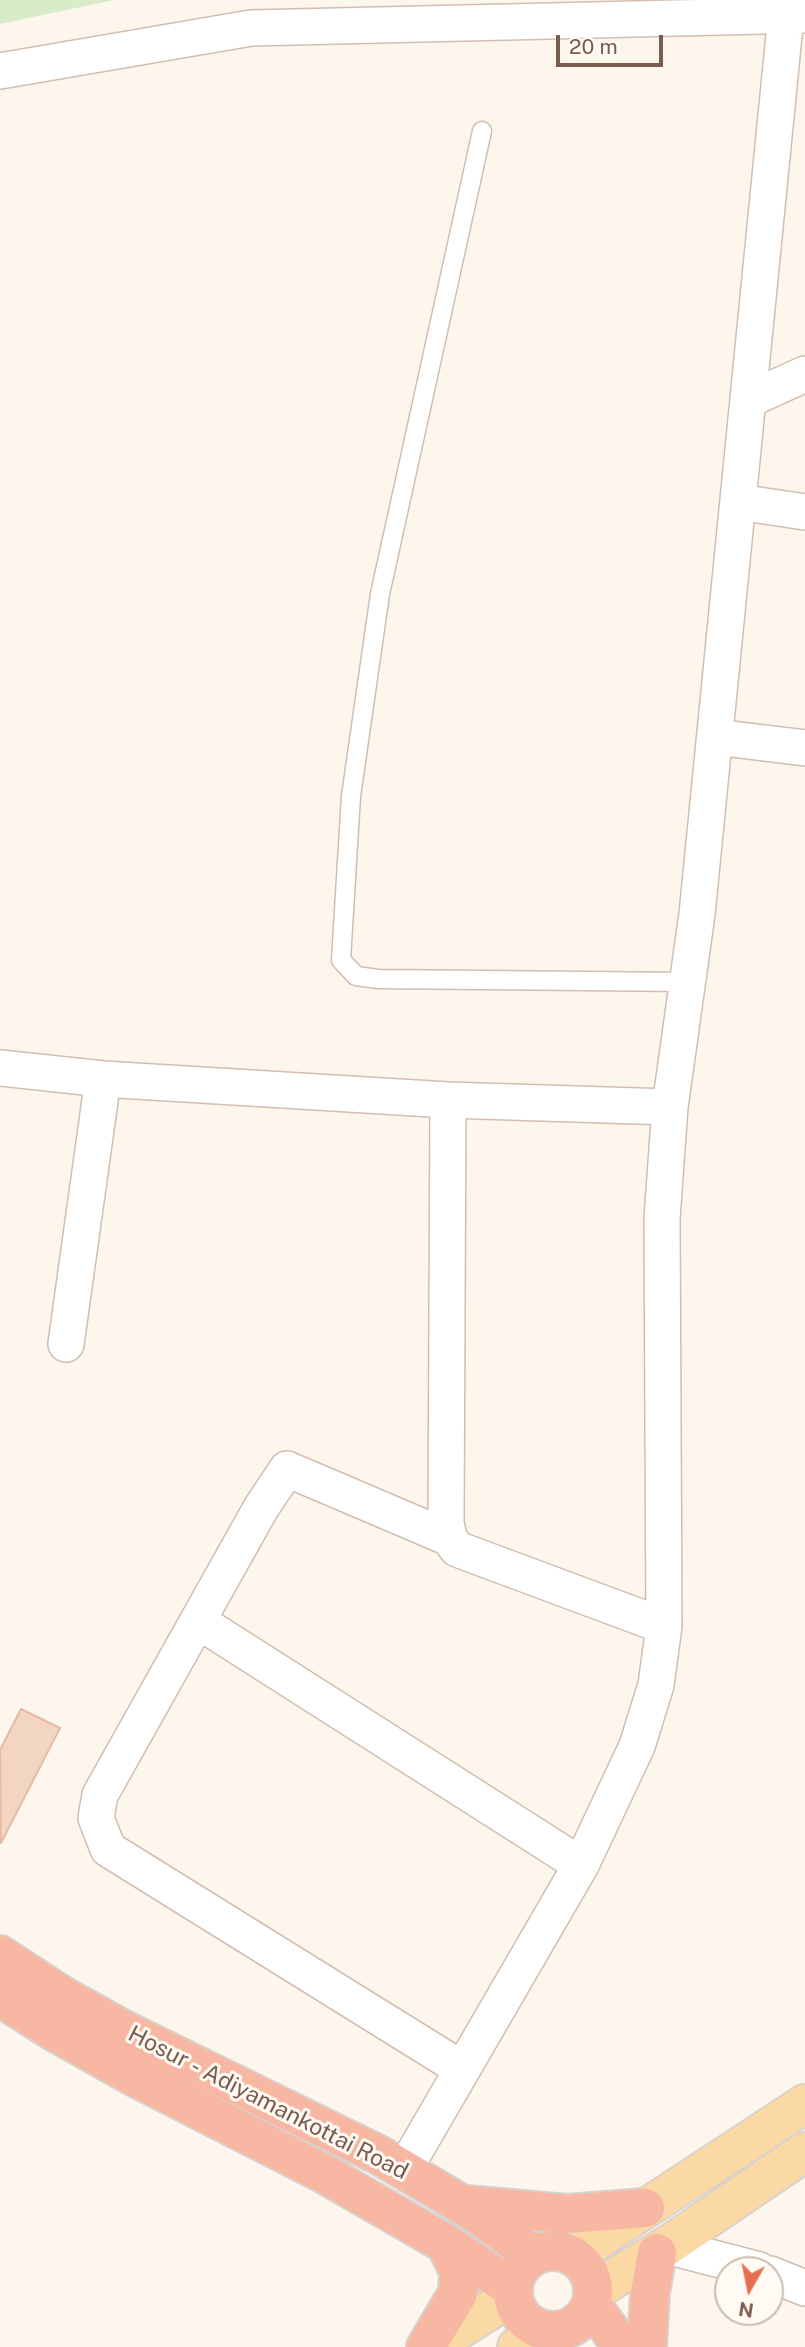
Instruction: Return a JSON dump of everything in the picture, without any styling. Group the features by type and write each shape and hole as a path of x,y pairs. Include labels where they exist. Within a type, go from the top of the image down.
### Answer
{"highway":[{"name":"Hosur - Adiyamankottai Road","path":"0,1955 61,1995 124,2030 379,2155 461,2204 533,2255"},
{"name":"Hosur - Adiyamankottai Road","path":"0,1997 135,2077 323,2173 446,2244 512,2292 518,2312 544,2339 577,2323 586,2315 592,2297"},
{"path":"461,2204 567,2214 645,2208"},
{"path":"426,2347 458,2292 459,2272 446,2244"},
{"path":"512,2292 518,2269 533,2255 560,2250 573,2256 584,2264 591,2276 592,2297 622,2347"},
{"path":"647,2347 649,2303 662,2250"}],"main road":[{"path":"573,2256 805,2104"},
{"path":"592,2297 805,2152"},
{"path":"432,2347 512,2292"}],"street":[{"path":"0,71 251,28 558,10 795,10 748,400 697,914 670,1107 662,1219 663,1626 656,1685 638,1746 581,1866 404,2170"},
{"path":"748,400 805,374"},
{"path":"738,502 805,513"},
{"path":"715,737 805,748"},
{"path":"0,1068 103,1079 449,1100 670,1107"},
{"path":"66,1344 103,1079"},
{"path":"449,1100 446,1523 449,1538 457,1549 663,1626"},
{"path":"449,1538 286,1469 261,1508 100,1795 96,1818 108,1849 462,2069"},
{"path":"198,1621 581,1866"},
{"path":"662,2250 714,2261"},
{"path":"784,2280 805,2288"}],"lane":[{"path":"482,131 380,594 351,796 341,960 356,976 378,979 688,982"}],"green space":[{"path":"0,0 114,0 0,24"}],"building":[{"path":"21,1709 60,1728 1,1843 0,1750"}]}
